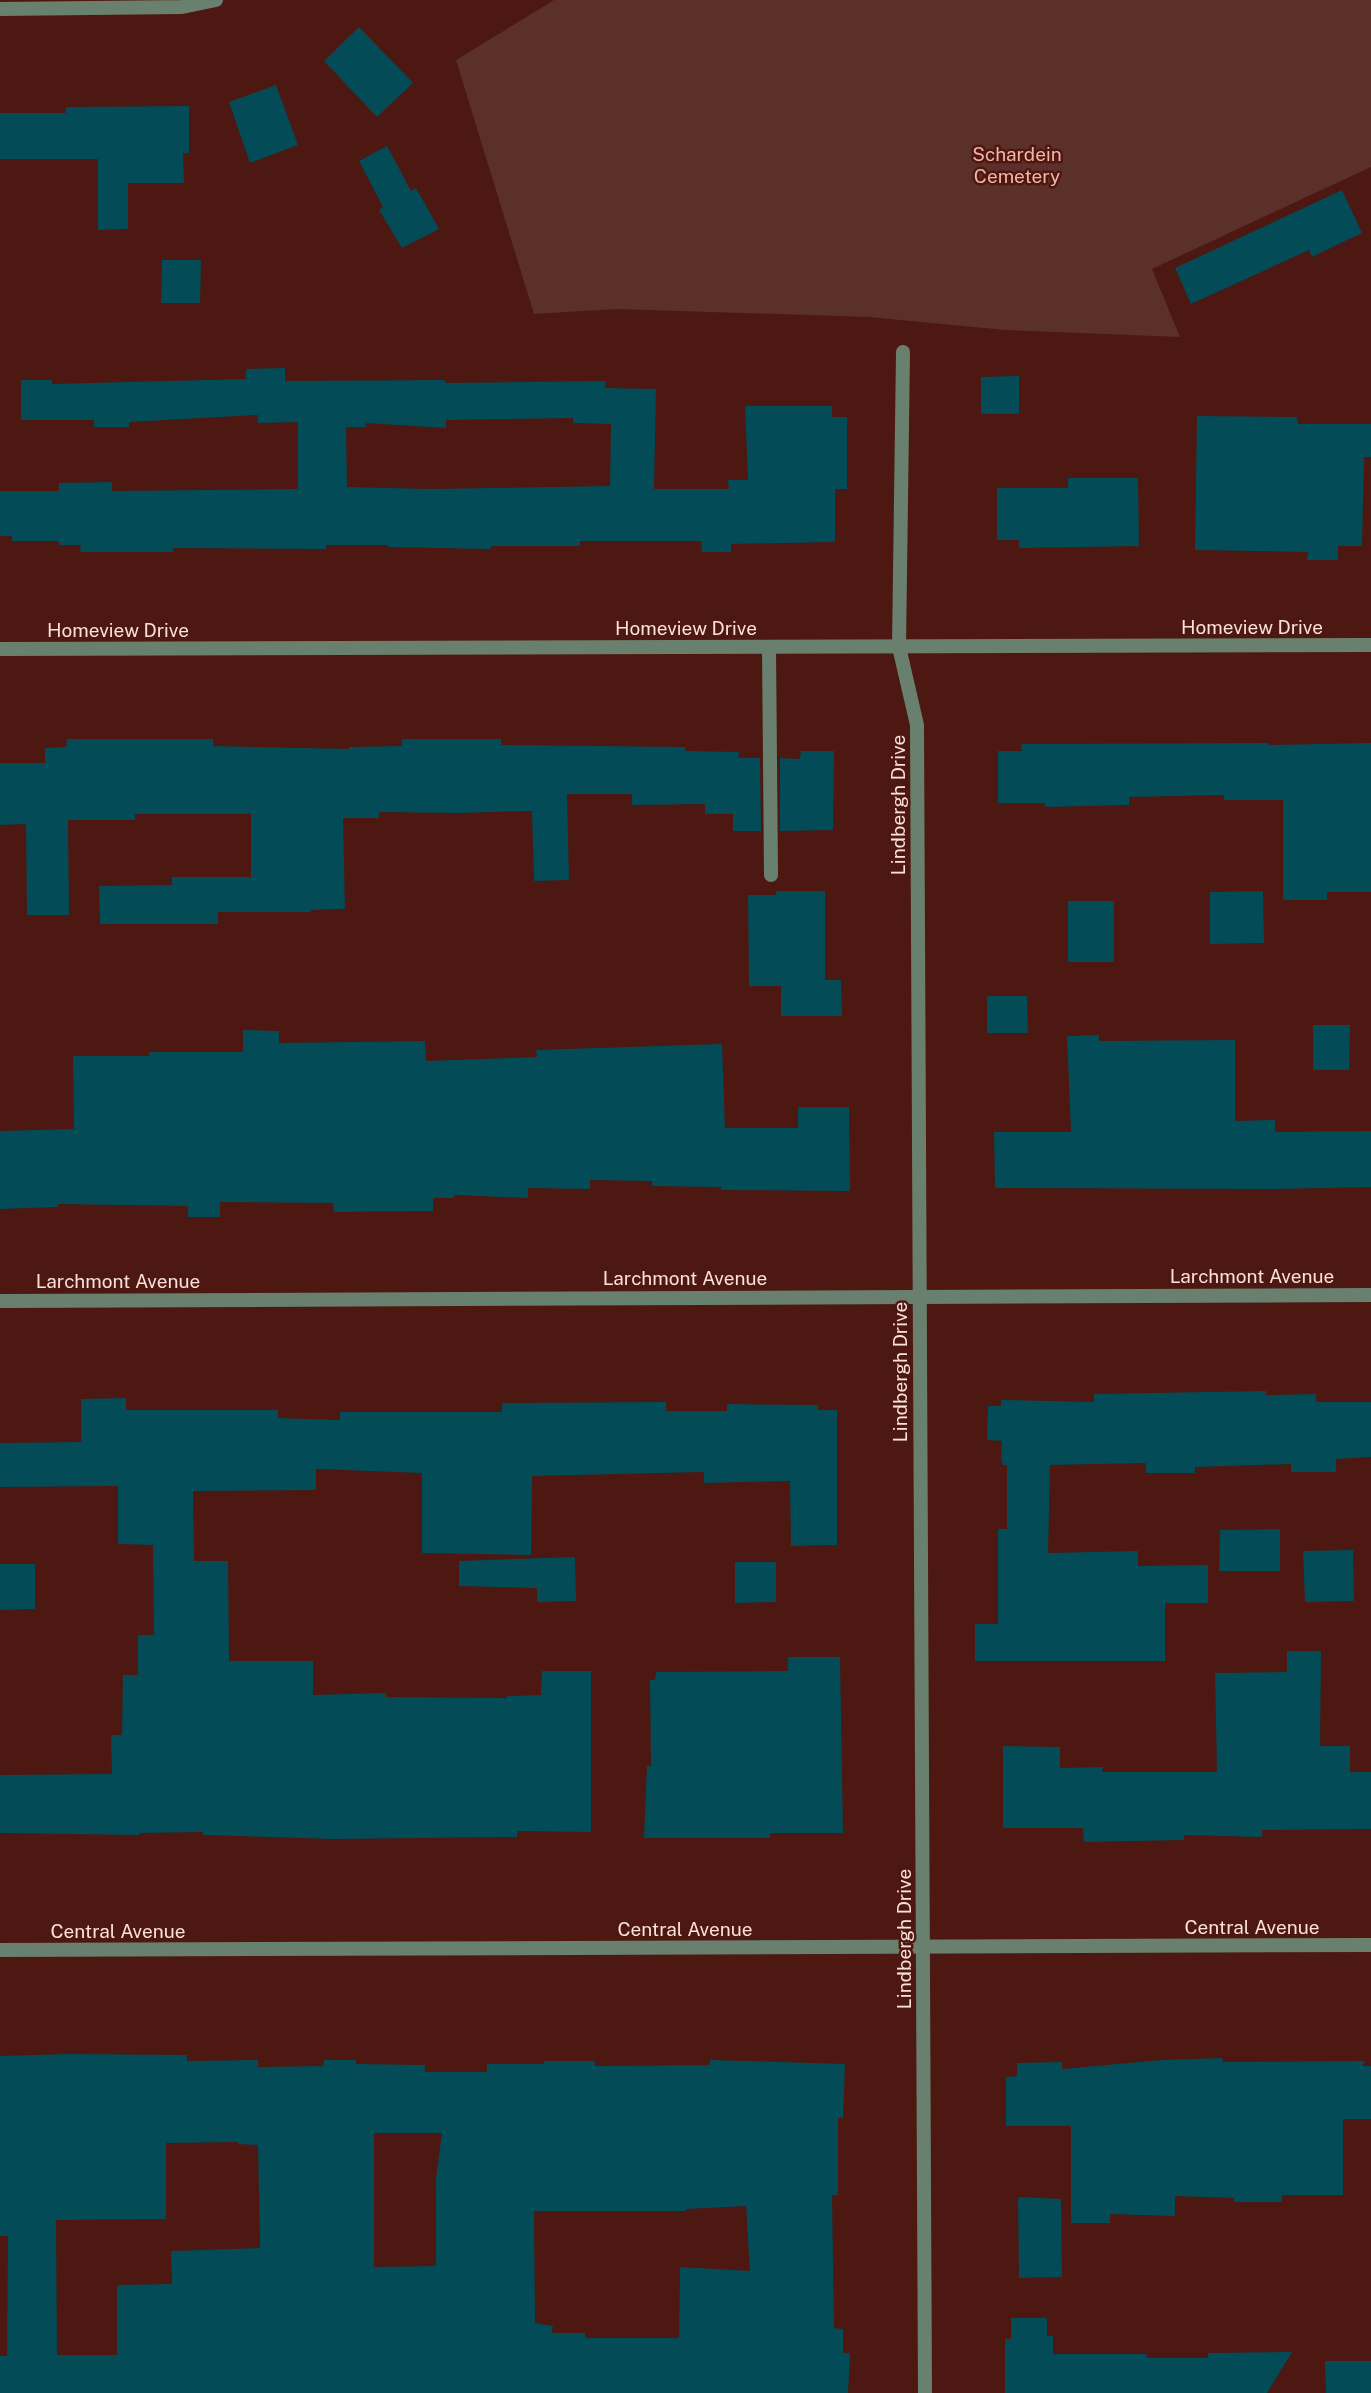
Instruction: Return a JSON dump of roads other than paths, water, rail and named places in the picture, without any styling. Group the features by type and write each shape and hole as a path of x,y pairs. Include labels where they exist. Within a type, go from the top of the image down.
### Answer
{"street":[{"path":"0,9 182,7 216,0"},
{"name":"Lindbergh Drive","path":"903,352 899,647 916,725 925,2393"},
{"name":"Homeview Drive","path":"0,649 1371,645"},
{"path":"769,647 771,875"},
{"name":"Larchmont Avenue","path":"0,1301 1371,1295"},
{"name":"Central Avenue","path":"0,1950 1371,1945"}],"park label":[{"name":"Schardein Cemetery","path":"1017,165"}]}
